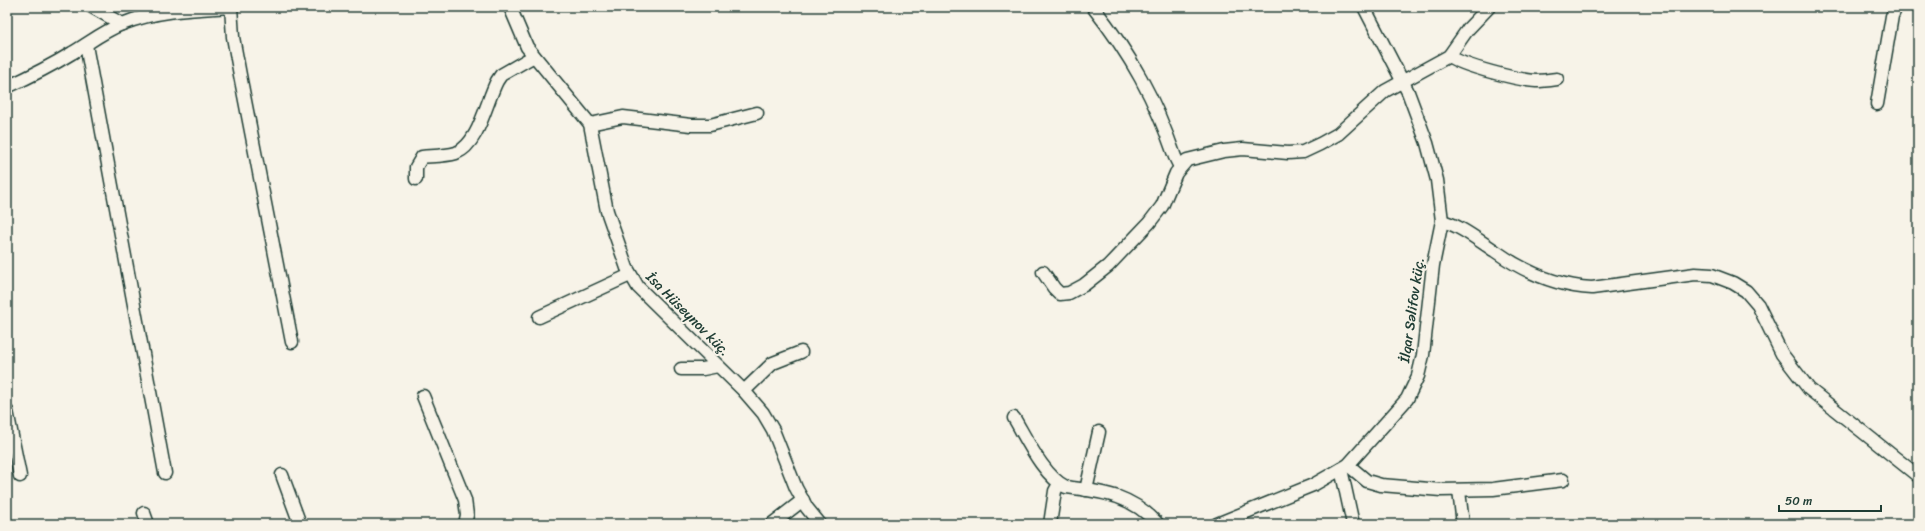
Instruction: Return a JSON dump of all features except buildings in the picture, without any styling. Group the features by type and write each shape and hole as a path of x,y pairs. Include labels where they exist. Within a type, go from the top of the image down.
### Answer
{"street":[{"path":"92,7 122,24"},
{"path":"7,87 41,72 104,33 122,24 158,13 193,8 231,7 240,75 292,342"},
{"name":"İsa Hüseynov küç.","path":"510,7 527,47 590,124 607,211 617,244 630,275 638,287 744,391 763,413 773,430 788,471 802,500 820,524"},
{"path":"1093,7 1114,33 1137,68 1150,93 1180,167"},
{"name":"İlqar Səlifov küç.","path":"1217,524 1314,486 1344,467 1407,399 1418,376 1423,356 1432,272 1442,221 1437,180 1427,144 1408,92 1364,7"},
{"path":"1043,272 1060,294 1069,294 1084,285 1108,266 1149,223 1162,206 1180,167 1187,160 1224,151 1243,149 1288,153 1302,152 1338,134 1376,98 1402,81 1449,56 1468,29 1489,7"},
{"path":"1877,104 1892,16 1896,7"},
{"path":"86,45 165,473"},
{"path":"416,179 416,167 422,157 455,153 465,148 472,140 497,81 501,75 534,56"},
{"path":"1449,56 1457,62 1469,66 1534,81 1557,78"},
{"path":"590,124 623,117 691,125 710,125 758,112"},
{"path":"1442,221 1453,224 1502,256 1524,268 1553,281 1575,287 1592,288 1695,274 1712,275 1733,283 1746,291 1758,305 1782,354 1809,389 1918,476"},
{"path":"538,317 630,275"},
{"path":"744,391 773,363 801,352"},
{"path":"681,369 704,369 718,366"},
{"path":"424,396 465,500 467,515 465,524"},
{"path":"7,411 20,476"},
{"path":"1014,418 1047,470 1059,484 1066,487 1111,493 1135,505 1158,524"},
{"path":"1086,490 1098,432"},
{"path":"1344,467 1367,481 1381,485 1459,491 1493,489 1563,480"},
{"path":"1344,467 1353,524"},
{"path":"282,475 300,524"},
{"path":"1050,524 1055,491 1059,484"},
{"path":"1459,491 1463,524"},
{"path":"772,524 802,500"}]}
